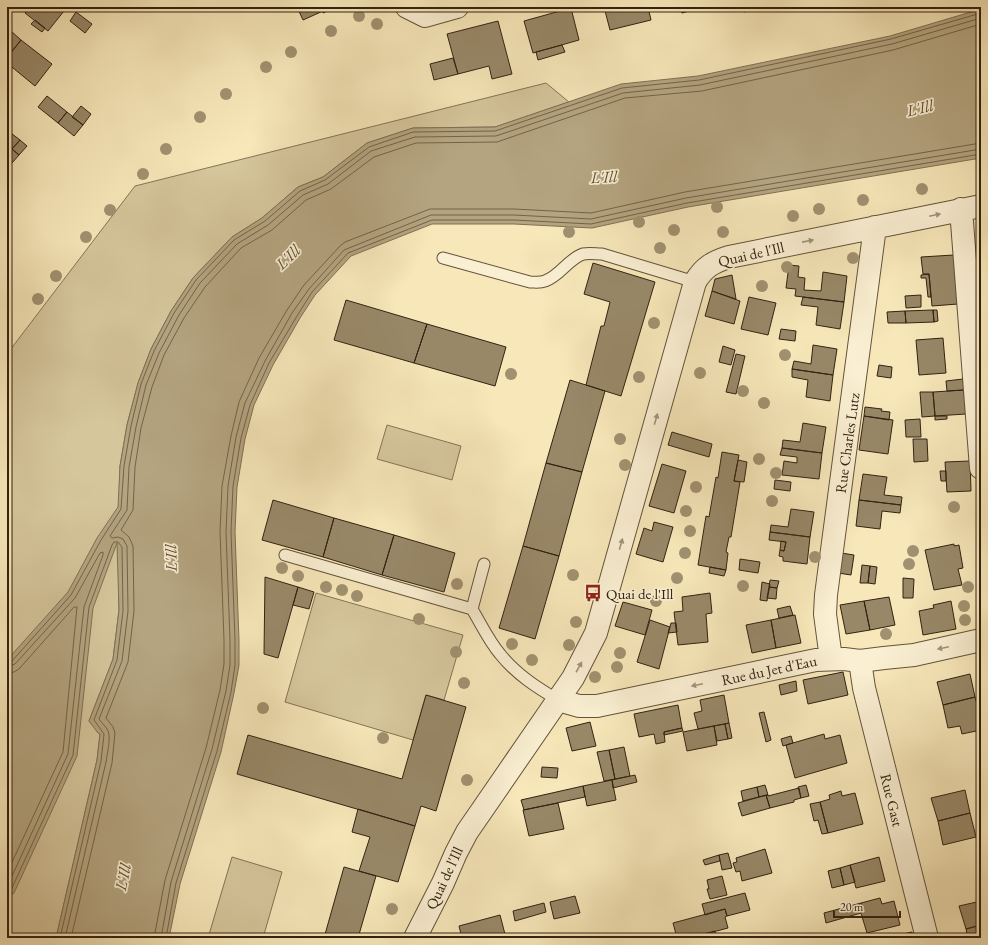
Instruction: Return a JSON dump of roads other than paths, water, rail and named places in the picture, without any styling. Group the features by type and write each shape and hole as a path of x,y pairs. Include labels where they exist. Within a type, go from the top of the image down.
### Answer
{"street":[{"path":"407,7 425,16 456,7"},
{"path":"971,208 981,468"},
{"name":"Quai de l'Ill","path":"415,938 467,832 573,678 596,633 695,282 704,269 717,260 729,257 971,208"},
{"name":"Rue Charles Lutz","path":"831,658 825,614 826,595 875,227"},
{"name":"Rue du Jet d'Eau","path":"558,700 579,706 597,706 816,660 831,658 860,661 914,654 981,640"},
{"name":"Rue Gast","path":"860,661 864,688 927,938"}],"lane":[{"path":"443,258 530,282 545,282 552,278 572,260 582,255 591,253 602,254 695,282"},
{"path":"285,555 472,609 499,653 516,672 535,687 558,700"},
{"path":"472,609 484,564"}],"water":[{"name":"L'Ill","path":"981,9 981,158 688,207 592,228 514,224 432,224 351,256 315,295 300,318 273,365 254,405 245,439 237,487 235,532 239,665 221,752 180,884 169,938 56,938 97,760 100,734 89,721 113,659 119,610 117,543 93,608 77,756 14,893 7,898 7,660 68,592 97,538 118,507 120,466 127,425 138,383 151,349 171,311 193,278 232,237 262,218 298,187 323,177 367,143 413,128 495,127 621,84 698,76 890,36"}],"place":[{"name":"Quai de l'Ill","path":"593,593"}]}
